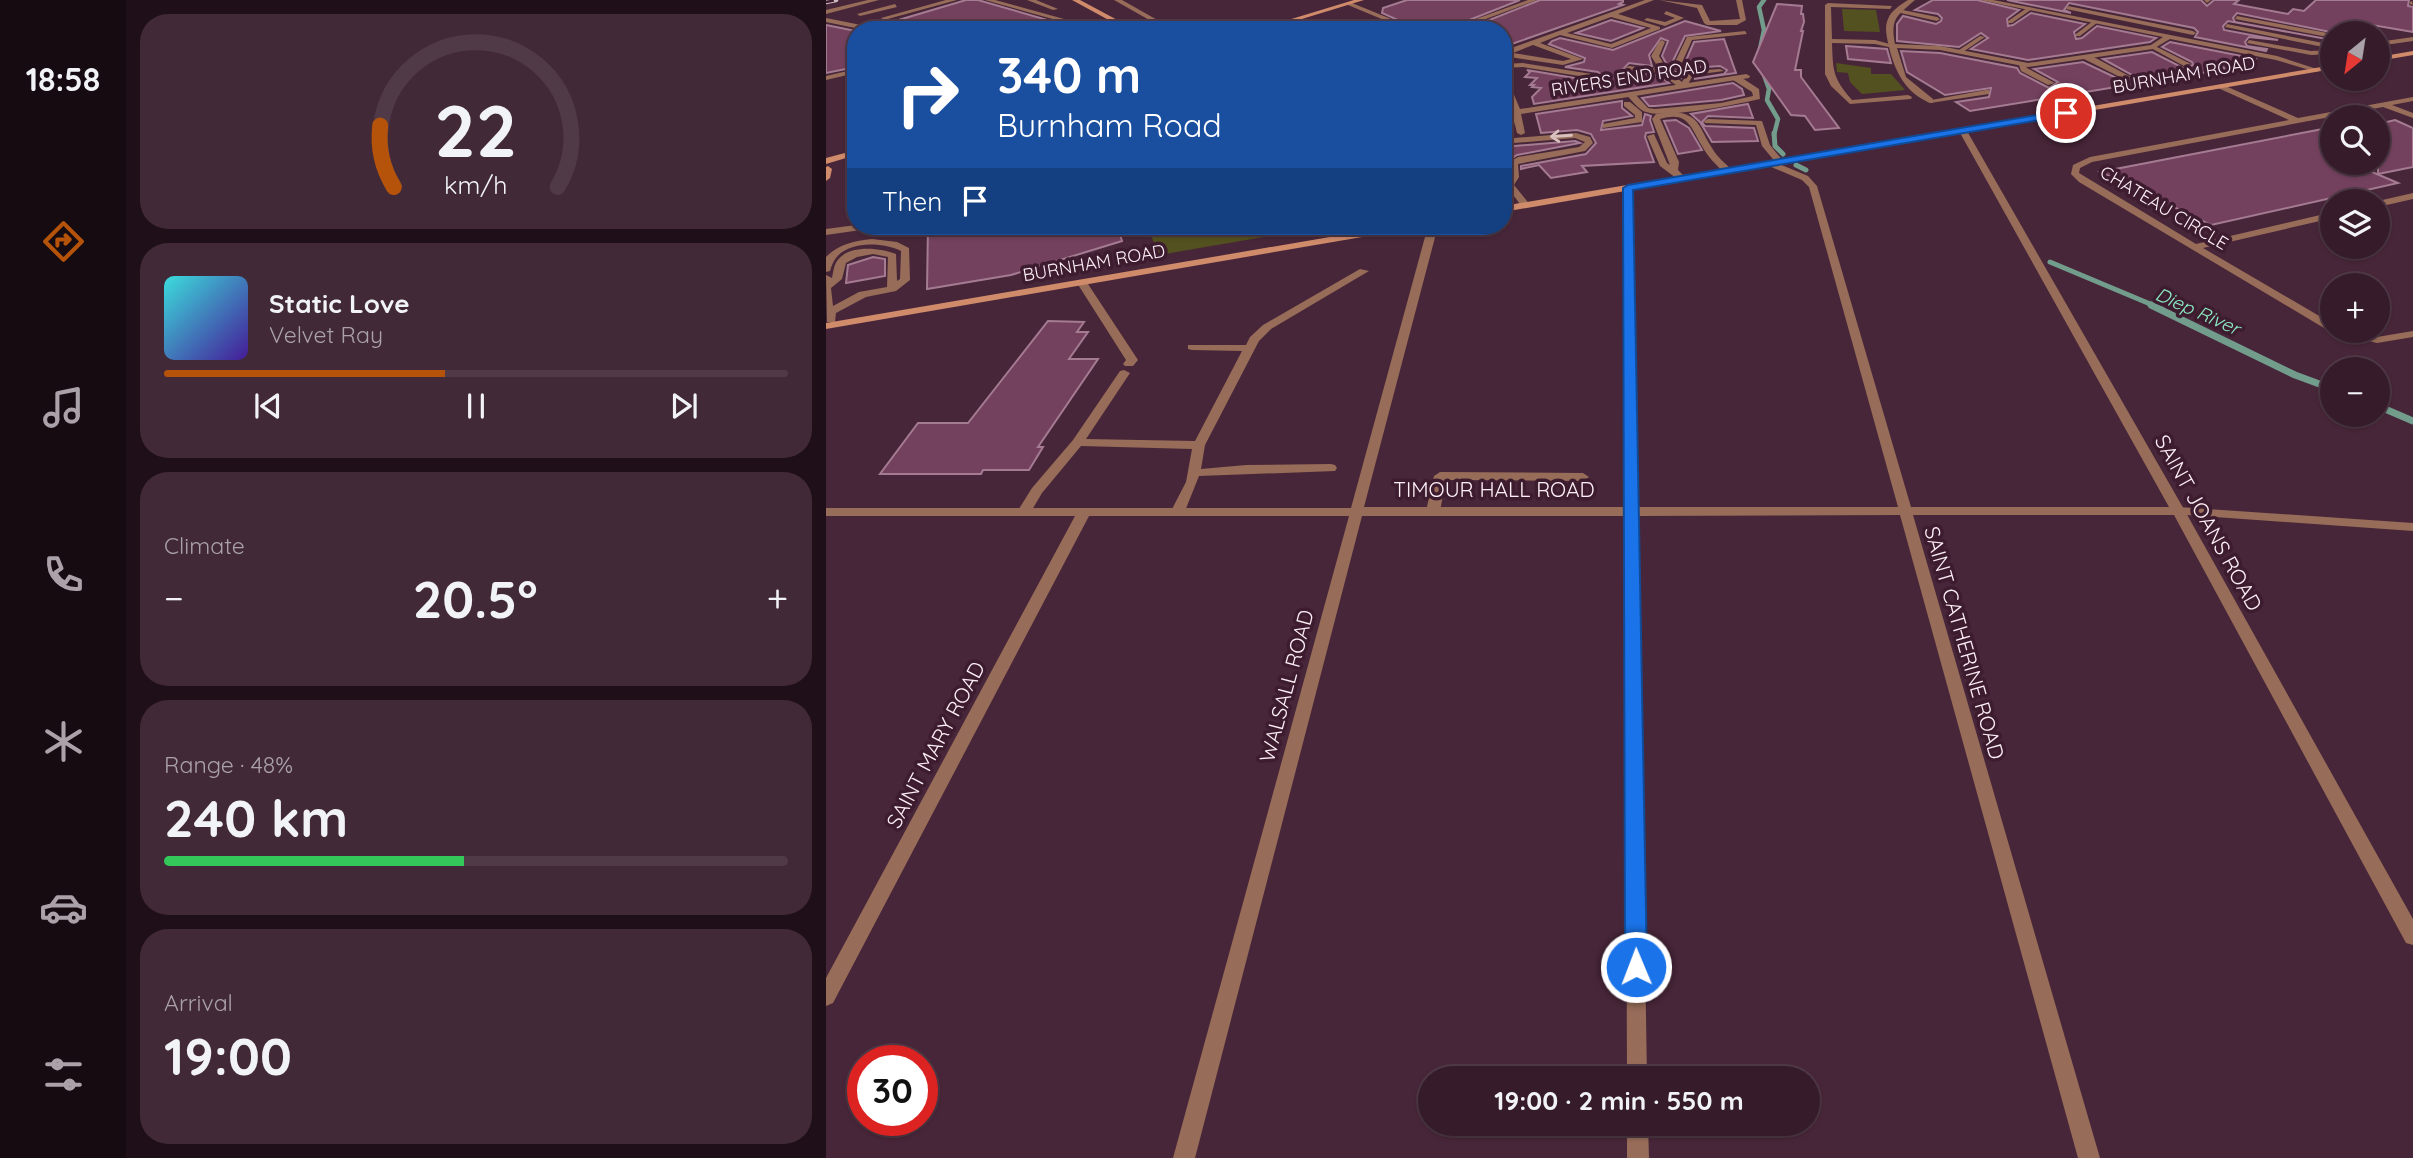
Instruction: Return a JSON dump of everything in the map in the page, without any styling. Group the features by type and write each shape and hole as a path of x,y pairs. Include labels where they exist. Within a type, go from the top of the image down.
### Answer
{"street":[{"path":"826,12 876,0"},
{"path":"860,14 921,0"},
{"path":"884,18 954,0"},
{"path":"988,0 1067,21"},
{"path":"1030,0 1060,10"},
{"path":"1075,0 1117,21"},
{"path":"1119,1 1130,0"},
{"path":"1290,21 1361,0"},
{"path":"1474,21 1534,0"},
{"path":"1512,51 1651,0"},
{"path":"1662,0 1700,6 1707,23 1734,23 1743,20 1740,0"},
{"path":"1912,0 1894,9 1888,29 1899,74 1930,101 1986,92"},
{"path":"1983,0 2277,58 2316,70"},
{"path":"2058,15 2081,0"},
{"path":"1119,1 1156,21"},
{"path":"1306,21 1347,5 1391,21"},
{"path":"1908,97 1856,102 1847,100 1829,74 1828,5 1894,9 1937,19"},
{"path":"2068,8 2193,33"},
{"path":"2010,22 2029,9"},
{"path":"1612,13 1661,23 1681,18 1666,13"},
{"path":"1559,33 1612,46 1658,28 1612,13"},
{"path":"2237,18 2320,34"},
{"path":"826,20 847,24"},
{"path":"2078,35 2095,22"},
{"path":"2227,26 2320,44"},
{"path":"1720,71 1691,73 1676,68 1689,38 1745,33"},
{"path":"2390,36 2411,39"},
{"path":"1961,51 1982,37"},
{"path":"1829,43 1961,51 2021,64 2153,47 2168,37"},
{"path":"2390,42 2411,39"},
{"path":"1656,71 1660,64 1655,56 1662,42"},
{"path":"1829,43 1875,42 1893,46"},
{"path":"2249,42 2320,54"},
{"path":"1512,55 1563,63 1579,59 1533,43"},
{"path":"2153,47 2187,64"},
{"path":"2390,58 2411,55"},
{"path":"2087,57 2127,77"},
{"path":"2021,64 2023,68 2050,83"},
{"path":"1512,66 1598,77"},
{"path":"1629,68 1663,72 1683,86 1691,73"},
{"name":"BURNHAM ROAD","path":"1512,207 2320,69"},
{"path":"826,78 847,73"},
{"name":"RIVERS END ROAD","path":"1515,108 1618,96 1746,76"},
{"path":"1630,94 1646,110 1655,111 1721,104 1757,96 1756,91 1736,78"},
{"path":"2221,86 2298,121"},
{"path":"1606,126 1640,118 1639,114 1618,96"},
{"name":"CHATEAU CIRCLE","path":"2384,105 2413,99"},
{"path":"1512,100 1521,132"},
{"path":"2390,107 2413,117"},
{"path":"1674,171 1675,163 1657,119 1659,116 1680,114 1691,117 1698,124 1711,153 1728,171"},
{"name":"CHATEAU CIRCLE","path":"2320,117 2090,160 2076,167 2076,174 2082,180 2320,321"},
{"path":"1708,121 1759,123 1766,146 1780,162"},
{"name":"SAINT JOANS ROAD","path":"1963,131 2413,937"},
{"path":"1512,141 1576,135 1587,139 1589,143 1582,149 1518,160 1514,163 1515,177 1512,179"},
{"path":"1651,135 1663,164 1683,178"},
{"path":"826,153 827,167"},
{"path":"827,167 847,157"},
{"name":"SAINT CATHERINE ROAD","path":"1780,162 1813,186 2090,1158"},
{"path":"827,167 847,163"},
{"path":"1628,188 1637,1066"},
{"path":"1512,190 1526,205"},
{"path":"2390,201 2413,196"},
{"path":"2195,247 2320,218"},
{"path":"826,232 847,229"},
{"name":"BURNHAM ROAD","path":"828,326 1357,235"},
{"name":"WALSALL ROAD","path":"1184,1158 1431,235"},
{"path":"826,269 827,263 839,251 858,243 881,240 895,243 906,250 905,280 892,289 863,294 827,287"},
{"path":"827,287 837,279 841,262 846,257 864,251 882,251 893,256 892,289"},
{"path":"1178,512 1194,473 1199,445 1254,339 1267,327 1364,271"},
{"path":"1024,512 1078,442 1132,360 1082,283"},
{"path":"827,287 828,309 831,313 828,326"},
{"path":"831,313 863,294"},
{"name":"CHATEAU CIRCLE","path":"2390,338 2413,334"},
{"path":"1192,347 1250,348"},
{"path":"1078,442 1199,445"},
{"path":"1194,473 1246,468 1331,468"},
{"path":"1433,511 1440,476 1583,477"},
{"name":"TIMOUR HALL ROAD","path":"826,512 2178,512 2413,527"},
{"name":"SAINT MARY ROAD","path":"826,997 1084,512"},
{"path":"1638,1136 1638,1158"}],"shaded area":[{"path":"1842,9 1876,10 1880,32 1844,31"},
{"path":"1836,63 1871,68 1871,74 1891,74 1905,90 1862,94 1850,82 1848,73 1837,72"},
{"path":"1151,235 1276,235 1159,255"}],"building":[{"path":"966,0 978,0 1051,21 895,21"},
{"path":"1407,0 1520,0 1467,21 1400,21 1382,13 1383,8"},
{"path":"1540,0 1623,0 1619,4 1623,5 1512,44 1512,21 1487,21"},
{"path":"1933,0 1977,0 2019,10 2007,19 2008,26 2031,13 2085,24 2074,32 2076,39 2082,38 2097,26 2156,38 2150,42 2028,60 1971,49 1988,38 1981,33 1959,47 1897,41 1897,24 1903,16 1936,24 1941,21 1942,18 1938,14 1915,10"},
{"path":"2007,0 2201,0 2207,6 2214,0 2239,0 2234,4 2288,14 2293,9 2304,11 2316,0 2409,0 2408,6 2413,7 2413,32 2390,28 2390,21 2320,21 2320,30 2237,13 2233,18 2235,22 2320,38 2228,21 2223,26 2224,30 2278,40 2249,37 2245,42 2247,46 2267,49 2266,51 2195,37 2198,32 2194,28 2069,3 2064,10 2071,13"},
{"path":"1777,4 1802,6 1804,22 1795,70 1801,70 1801,77 1839,128 1815,130 1805,116 1791,115 1753,62"},
{"path":"1611,20 1643,28 1611,41 1576,33"},
{"path":"1685,21 1721,31 1685,36 1670,67 1683,75 1681,78 1665,67 1662,56 1668,41 1661,38 1649,55 1652,66 1629,63 1623,69 1660,76 1669,83 1534,104 1532,97 1541,88 1530,85 1537,78 1525,77 1530,72 1527,70 1598,82 1604,78 1598,72 1565,67 1584,62 1585,58 1549,44 1552,41 1560,38 1613,50"},
{"path":"826,25 847,29 847,69 826,73"},
{"path":"1724,39 1736,73 1694,79 1724,74 1727,70 1720,66 1692,68 1684,65 1694,42"},
{"path":"2170,42 2257,59 2220,66 2226,69 1970,111 1956,102 1989,97 1991,88 1945,95 1907,72 1901,51 1940,53 2017,68 2020,73 2049,88 2058,82 2034,69 2083,62 2125,82 2134,76 2103,59 2152,52 2183,68 2193,65 2162,47"},
{"path":"1846,46 1887,49 1891,63 1848,59"},
{"path":"1733,83 1742,89 1744,95 1721,100 1655,106 1649,106 1642,98"},
{"path":"1622,101 1622,108 1632,116 1603,121 1601,130 1642,125 1645,114 1651,116 1654,132 1646,133 1645,137 1654,162 1582,166 1587,172 1551,178 1539,165 1521,169 1521,166 1586,154 1596,143 1591,134 1577,130 1541,133 1536,114"},
{"path":"1748,104 1753,118 1708,116 1702,122 1705,126 1754,128 1758,141 1712,142 1700,122 1691,114"},
{"path":"1676,120 1689,128 1702,150 1678,154 1664,121"},
{"path":"2395,120 2413,128 2413,167 2390,172 2390,121"},
{"path":"2320,130 2320,175 2379,175 2398,183 2371,189 2320,189 2320,201 2211,225 2100,172"},
{"path":"1575,141 1580,143 1517,155 1512,158 1512,146"},
{"path":"928,235 1120,235 1122,241 1011,275 927,289"},
{"path":"873,257 885,259 885,276 846,283 848,265"},
{"path":"1048,321 1084,322 1077,332 1088,332 1069,359 1098,359 1038,447 1043,447 1029,470 983,470 981,474 880,474 918,423 968,423"}],"waterway":[{"name":"Diep River","path":"1760,49 1764,30 1759,7 1764,0"},
{"name":"Diep River","path":"1764,75 1769,89 1767,100 1778,119 1774,135"},
{"name":"Diep River","path":"1774,135 1775,146 1783,154"},
{"name":"Diep River","path":"1796,165 1806,170"},
{"name":"Diep River","path":"2050,262 2155,306"},
{"name":"Diep River","path":"2151,305 2295,375 2320,384"},
{"name":"Diep River","path":"2390,411 2413,421"}],"railway":[{"path":"826,2 836,0"}],"route":[{"path":"1636,967 1628,188 2066,113"}]}
